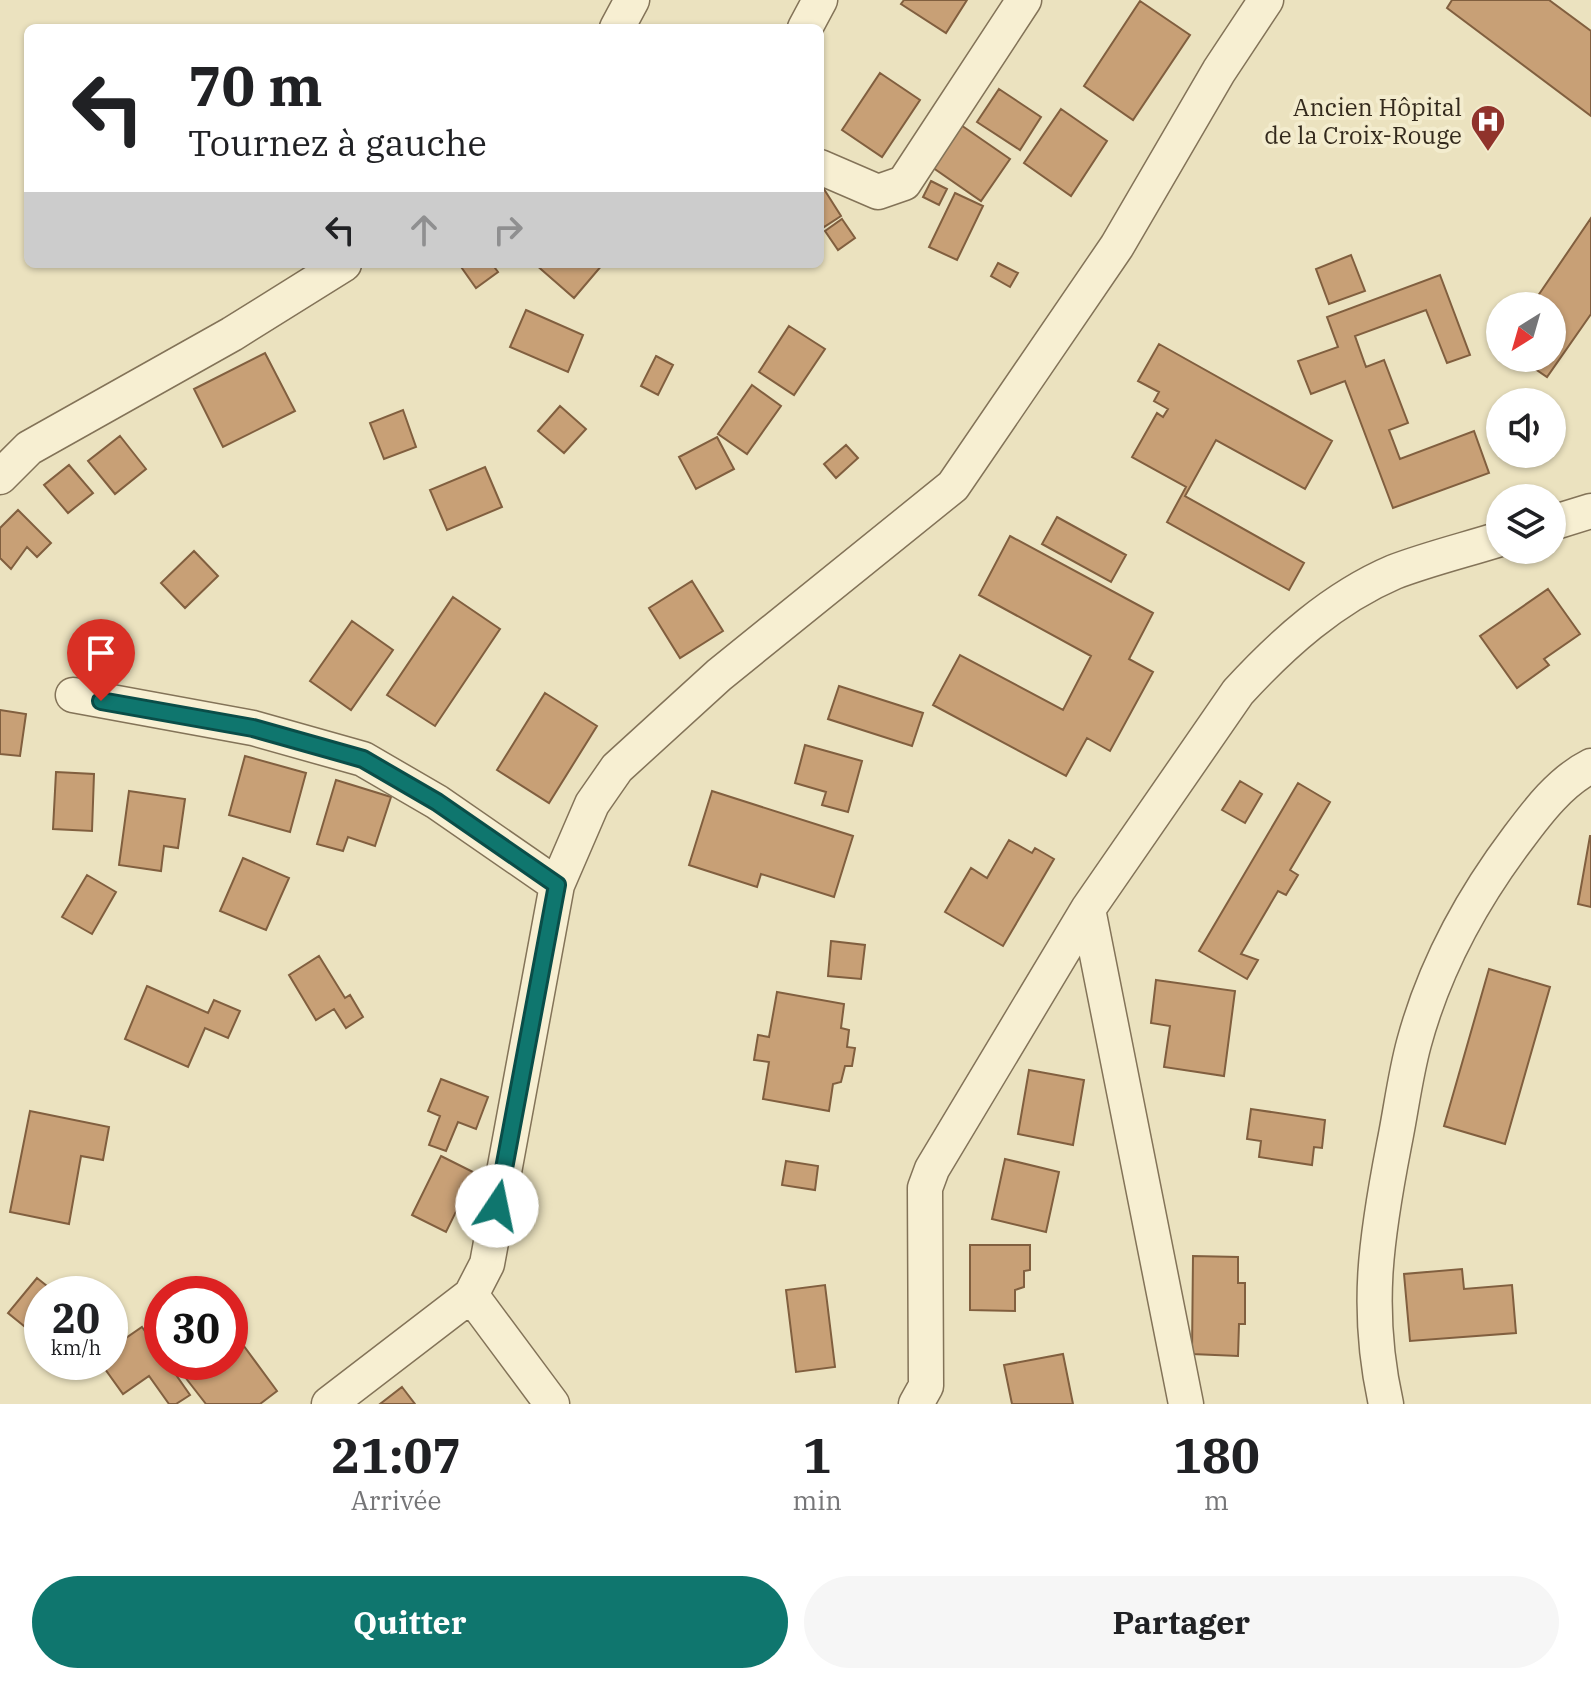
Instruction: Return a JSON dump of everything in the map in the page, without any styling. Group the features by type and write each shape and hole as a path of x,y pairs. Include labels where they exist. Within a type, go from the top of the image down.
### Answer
{"street":[{"path":"619,24 632,0"},
{"path":"807,24 820,0"},
{"path":"824,169 878,192 894,190 904,183 1024,0"},
{"path":"329,1404 471,1295 487,1264 557,885 592,804 617,768 728,667 926,511 969,466 1117,246 1219,71 1266,0"},
{"path":"0,477 29,448 232,334 338,268"},
{"path":"1566,519 1591,511"},
{"path":"916,1404 926,1386 925,1188 928,1178 1088,909 1238,692 1266,661 1309,623 1362,588 1394,572 1486,543"},
{"path":"73,695 253,728 363,759 437,802 557,885"},
{"path":"1386,1404 1377,1362 1372,1288 1381,1210 1414,1044 1434,984 1467,916 1502,859 1543,805 1591,766"},
{"path":"1088,909 1186,1404"},
{"path":"471,1295 552,1404"}],"building":[{"path":"904,0 967,0 946,33 901,4"},
{"path":"1452,0 1549,0 1591,31 1591,116 1447,8"},
{"path":"1140,1 1190,35 1133,120 1084,86"},
{"path":"880,73 920,100 882,157 842,130"},
{"path":"999,89 1041,117 1020,150 977,122"},
{"path":"1061,109 1107,141 1071,196 1024,163"},
{"path":"958,123 1010,159 981,201 929,165"},
{"path":"931,181 947,189 939,205 923,197"},
{"path":"824,189 841,216 824,227"},
{"path":"955,193 983,206 957,260 929,247"},
{"path":"1591,218 1591,314 1566,350 1566,292 1541,292"},
{"path":"842,219 855,238 838,250 825,231"},
{"path":"1351,255 1365,291 1329,304 1316,269"},
{"path":"998,263 1018,273 1010,287 991,276"},
{"path":"462,268 495,268 498,272 476,288"},
{"path":"540,268 600,268 574,298"},
{"path":"1440,275 1470,355 1447,363 1426,310 1355,336 1366,367 1384,360 1408,423 1389,430 1400,459 1474,431 1489,473 1393,508 1345,381 1311,394 1298,361 1338,347 1327,317"},
{"path":"526,310 583,335 568,372 510,347"},
{"path":"789,326 825,349 794,395 759,372"},
{"path":"1159,344 1332,441 1305,489 1216,440 1185,496 1304,563 1289,590 1167,522 1186,487 1132,457 1157,413 1163,417 1168,409 1154,401 1159,392 1138,381"},
{"path":"265,353 295,411 223,447 194,389"},
{"path":"656,356 673,365 658,395 641,386"},
{"path":"752,385 781,406 747,454 718,434"},
{"path":"560,406 586,429 564,453 538,431"},
{"path":"403,410 416,447 384,459 370,423"},
{"path":"120,436 146,469 115,494 88,461"},
{"path":"717,437 734,469 696,489 679,457"},
{"path":"846,445 858,458 836,478 824,464"},
{"path":"69,465 93,493 68,513 44,485"},
{"path":"485,467 502,507 447,530 430,490"},
{"path":"18,510 51,543 37,557 27,547 11,569 0,558 0,528"},
{"path":"1057,517 1126,555 1111,582 1042,544"},
{"path":"1010,536 1153,613 1129,659 1153,672 1110,751 1087,738 1066,776 933,705 960,655 1063,710 1091,656 979,595"},
{"path":"194,551 218,576 185,608 161,583"},
{"path":"692,581 723,631 680,658 649,608"},
{"path":"1548,589 1580,634 1544,659 1549,665 1517,688 1480,636"},
{"path":"453,597 500,629 435,726 387,695"},
{"path":"352,621 393,650 351,710 310,681"},
{"path":"839,686 923,713 912,746 828,719"},
{"path":"545,693 597,726 549,803 497,770"},
{"path":"0,710 26,714 20,756 0,754"},
{"path":"805,745 862,761 848,812 822,805 826,792 795,783"},
{"path":"245,756 306,773 290,832 229,815"},
{"path":"56,772 94,774 92,831 53,829"},
{"path":"336,780 391,797 375,846 348,837 343,851 317,844"},
{"path":"1240,781 1262,794 1245,823 1222,810"},
{"path":"1298,783 1330,802 1290,870 1298,875 1286,895 1278,891 1241,954 1258,960 1247,979 1199,951"},
{"path":"129,791 185,799 178,848 164,846 161,871 119,865"},
{"path":"712,791 853,836 834,897 761,874 757,887 689,865"},
{"path":"1591,836 1591,907 1578,904"},
{"path":"1009,840 1032,853 1035,848 1054,859 1003,946 945,912 971,868 987,878"},
{"path":"243,858 289,878 266,930 220,911"},
{"path":"87,875 116,892 92,934 62,917"},
{"path":"831,941 865,945 861,979 828,976"},
{"path":"319,956 345,998 350,995 363,1017 346,1028 334,1009 316,1020 289,975"},
{"path":"1489,969 1550,987 1505,1144 1444,1126"},
{"path":"1156,980 1235,991 1224,1076 1164,1067 1170,1026 1151,1023"},
{"path":"147,986 208,1013 214,1000 240,1011 228,1038 205,1028 188,1067 125,1039"},
{"path":"777,992 844,1004 841,1028 849,1030 847,1047 855,1048 852,1066 845,1066 841,1082 833,1084 829,1111 763,1099 769,1062 754,1060 758,1035 769,1037"},
{"path":"1029,1070 1084,1080 1073,1145 1018,1134"},
{"path":"441,1079 488,1097 476,1129 458,1122 446,1151 429,1145 440,1116 428,1111"},
{"path":"1251,1109 1325,1120 1322,1148 1314,1147 1312,1165 1259,1157 1261,1141 1247,1139"},
{"path":"30,1111 109,1127 103,1160 81,1156 69,1224 10,1212"},
{"path":"441,1156 475,1173 446,1232 412,1215"},
{"path":"1005,1159 1059,1172 1046,1232 992,1219"},
{"path":"786,1161 818,1166 815,1190 782,1185"},
{"path":"970,1245 1030,1245 1030,1270 1024,1271 1024,1287 1015,1290 1015,1311 970,1310"},
{"path":"1193,1256 1238,1257 1238,1283 1245,1283 1245,1324 1239,1324 1238,1356 1192,1354"},
{"path":"1462,1269 1464,1289 1512,1285 1516,1333 1410,1341 1404,1274"},
{"path":"825,1285 835,1367 796,1372 786,1290"},
{"path":"24,1294 24,1326 8,1313"},
{"path":"142,1327 144,1330 144,1379 123,1394 113,1380 128,1380 128,1337"},
{"path":"248,1352 277,1391 260,1404 206,1404 187,1380 248,1380"},
{"path":"1063,1354 1073,1404 1012,1404 1004,1365"},
{"path":"152,1380 180,1380 190,1395 176,1404 169,1404"},
{"path":"402,1387 415,1404 380,1404"}],"place":[{"name":"Ancien Hôpital de la Croix-Rouge","path":"1488,153"}],"route":[{"path":"101,701 253,728 363,759 437,802 557,885 497,1206"}]}
